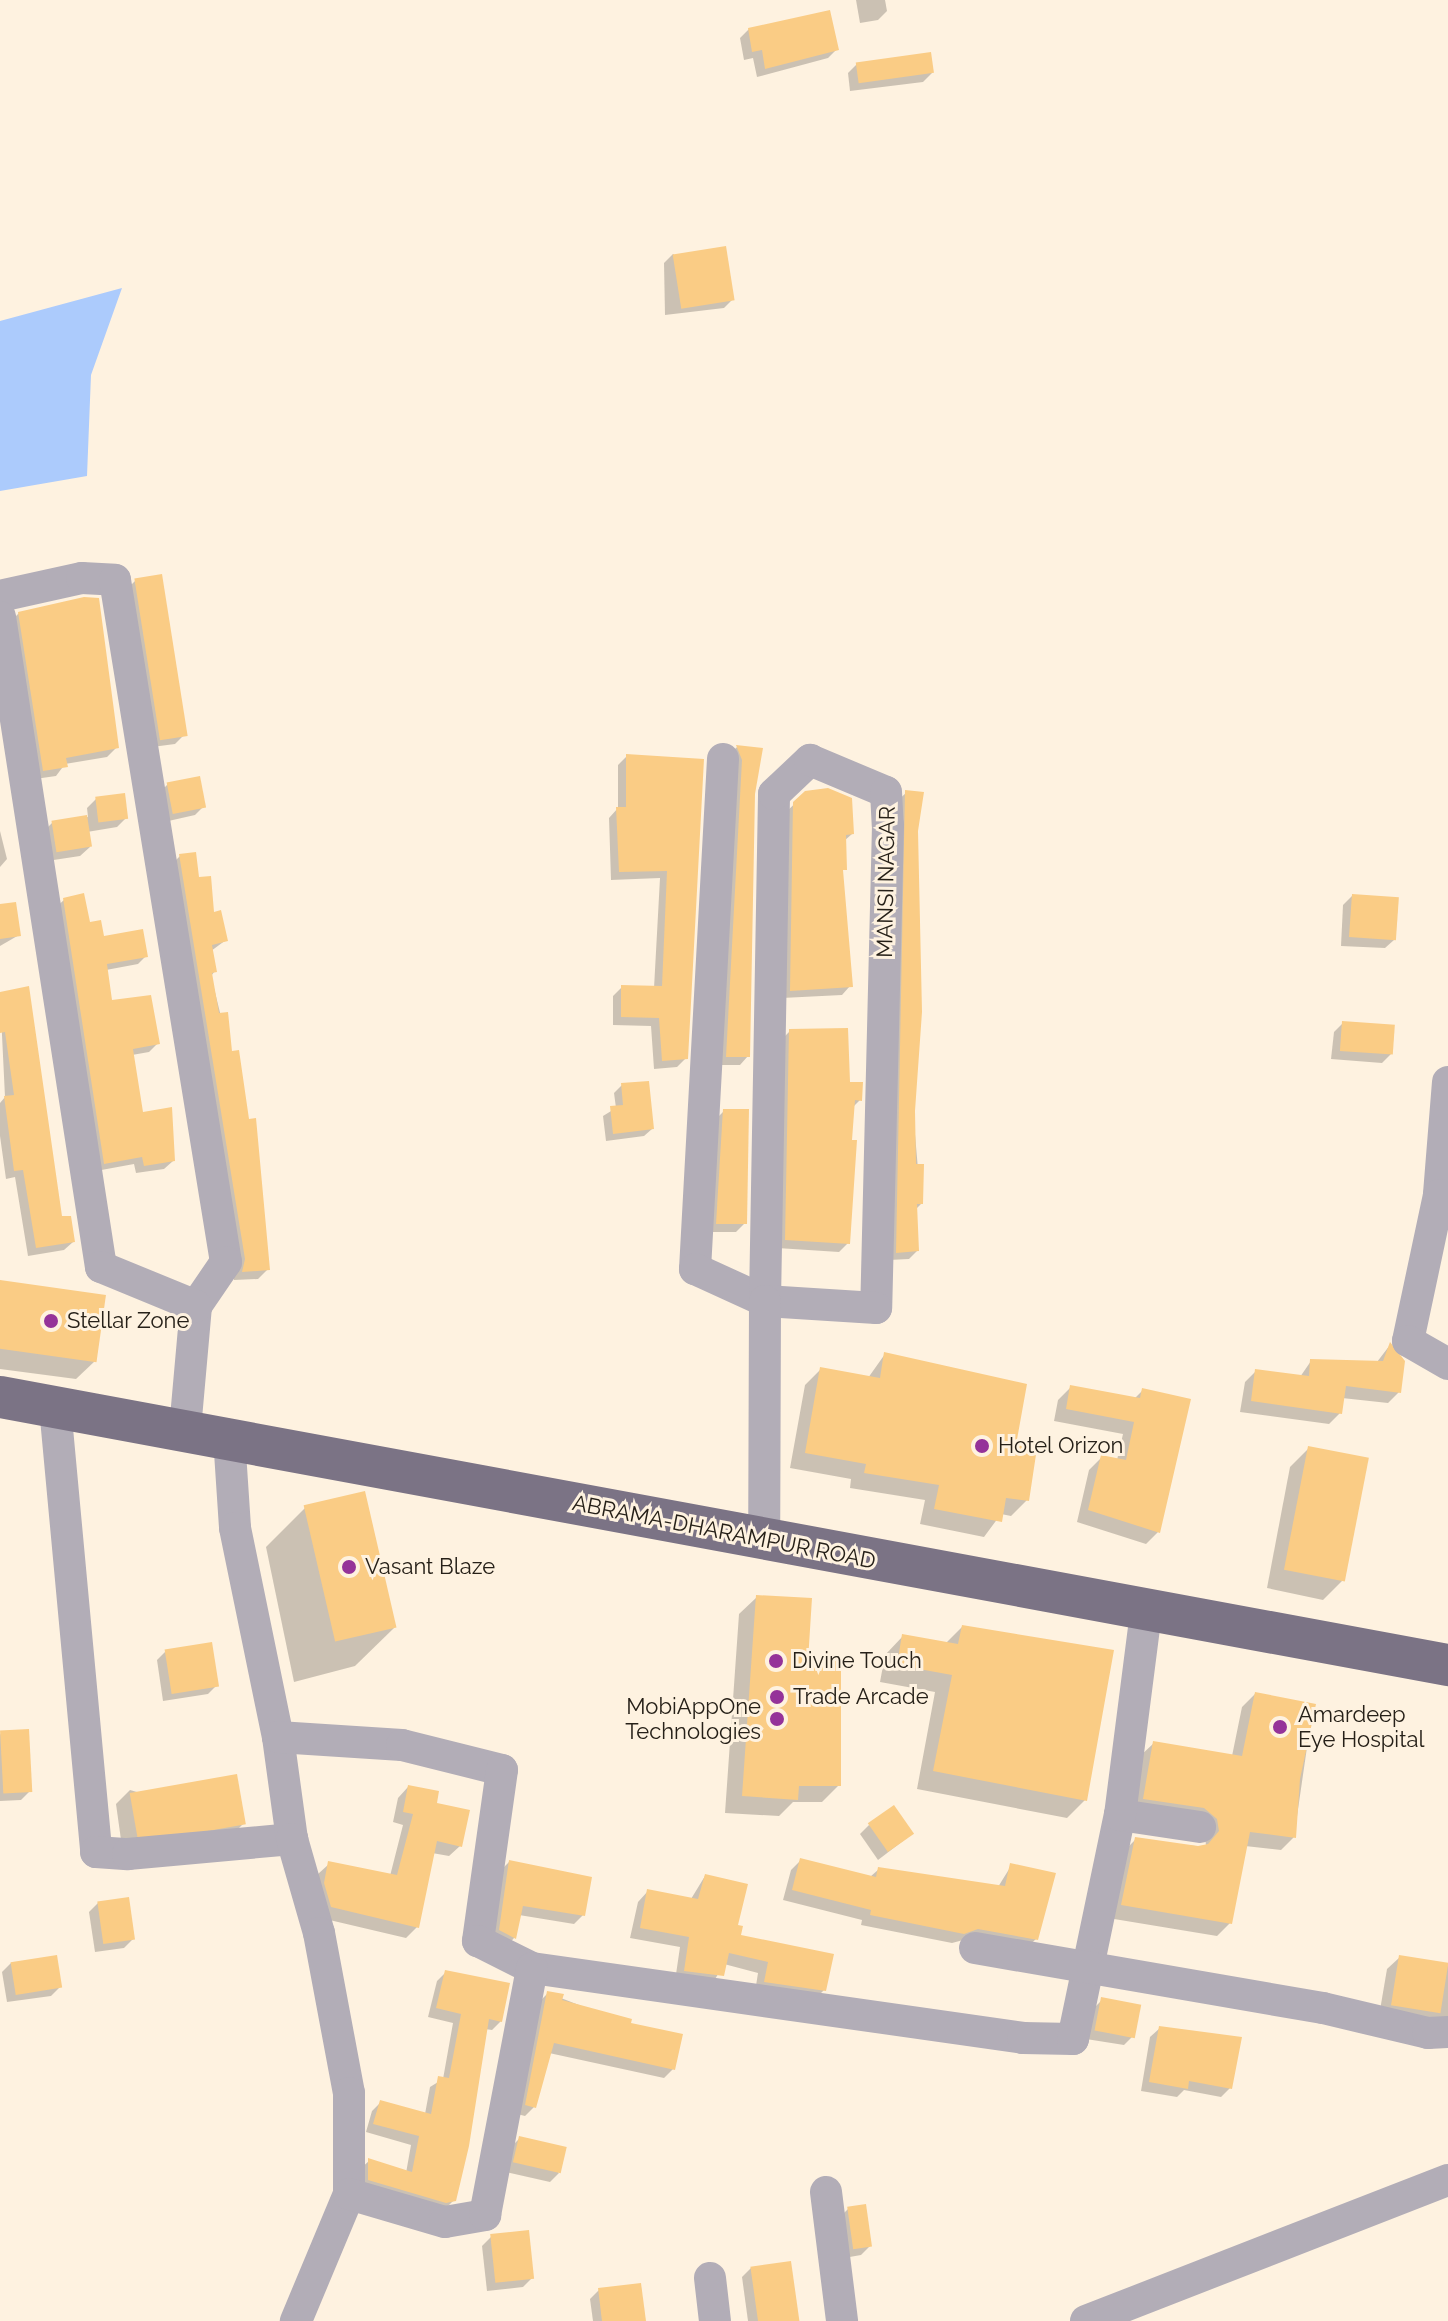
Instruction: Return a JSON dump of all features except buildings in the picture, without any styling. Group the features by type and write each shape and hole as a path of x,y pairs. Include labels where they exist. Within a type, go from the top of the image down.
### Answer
{"main road":[{"name":"ABRAMA-DHARAMPUR ROAD","path":"0,1397 1448,1665"}],"street":[{"path":"0,596 82,578 115,580 226,1262 196,1306 185,1430"},
{"path":"0,617 101,1267 196,1306"},
{"name":"MANSI NAGAR","path":"723,759 695,1269 765,1301 876,1308 886,792 810,760 774,794 765,1301 764,1540"},
{"path":"1448,1082 1439,1195 1408,1341 1448,1364"},
{"path":"55,1407 96,1852 128,1854 292,1839"},
{"path":"229,1437 235,1528 278,1737 292,1839 319,1933 349,2093 349,2194 296,2321"},
{"path":"278,1737 402,1745 502,1770 478,1941 532,1968 1023,2038 1073,2039 1120,1815 1146,1611"},
{"path":"1120,1815 1200,1827"},
{"path":"975,1948 1323,2008 1428,2033 1448,2032"},
{"path":"349,2194 445,2222 485,2215 532,1968"},
{"path":"1086,2321 1448,2180"},
{"path":"826,2192 842,2321"},
{"path":"710,2278 715,2321"}],"water":[{"path":"122,288 91,375 87,476 0,491 0,321"}],"place":[{"name":"Stellar Zone","path":"51,1321"},
{"name":"Hotel Orizon","path":"982,1446"},
{"name":"Vasant Blaze","path":"349,1567"},
{"name":"Divine Touch","path":"776,1661"},
{"name":"Trade Arcade","path":"777,1697"},
{"name":"MobiAppOne Technologies","path":"777,1719"},
{"name":"Amardeep Eye Hospital","path":"1280,1727"}]}
